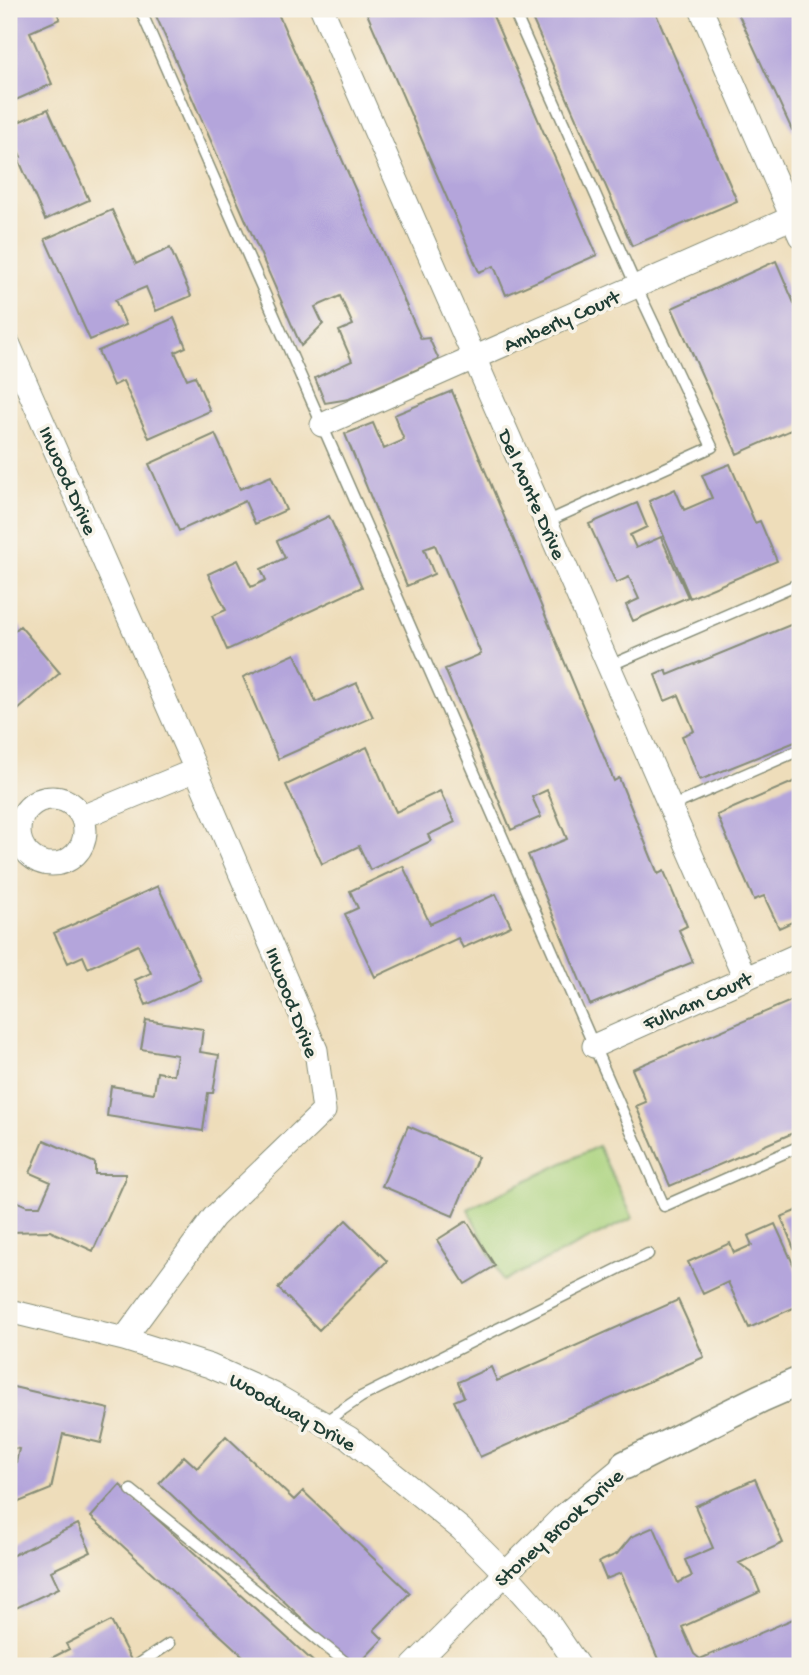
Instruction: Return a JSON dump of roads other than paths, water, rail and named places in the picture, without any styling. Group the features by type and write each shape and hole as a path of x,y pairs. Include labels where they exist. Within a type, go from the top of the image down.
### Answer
{"street":[{"name":"Del Monte Drive","path":"322,9 745,978"},
{"path":"701,9 798,223"},
{"name":"Amberly Court","path":"322,425 636,286 798,223"},
{"name":"Inwood Drive","path":"9,345 316,1050 324,1111 214,1217 124,1339"},
{"path":"82,817 196,770"},
{"name":"Fulham Court","path":"594,1046 800,954"},
{"name":"Woodway Drive","path":"9,1311 124,1339 210,1366 272,1394 349,1438 461,1529 546,1619 578,1666"},
{"name":"Stoney Brook Drive","path":"413,1666 562,1517 625,1465 800,1381"}],"lane":[{"path":"140,9 664,1206 800,1146"},
{"path":"513,9 636,286 712,447 546,522"},
{"path":"609,666 798,584"},
{"path":"670,807 800,750"},
{"path":"323,1423 362,1397 648,1254"},
{"path":"131,1490 350,1666"},
{"path":"136,1666 169,1644"}]}
